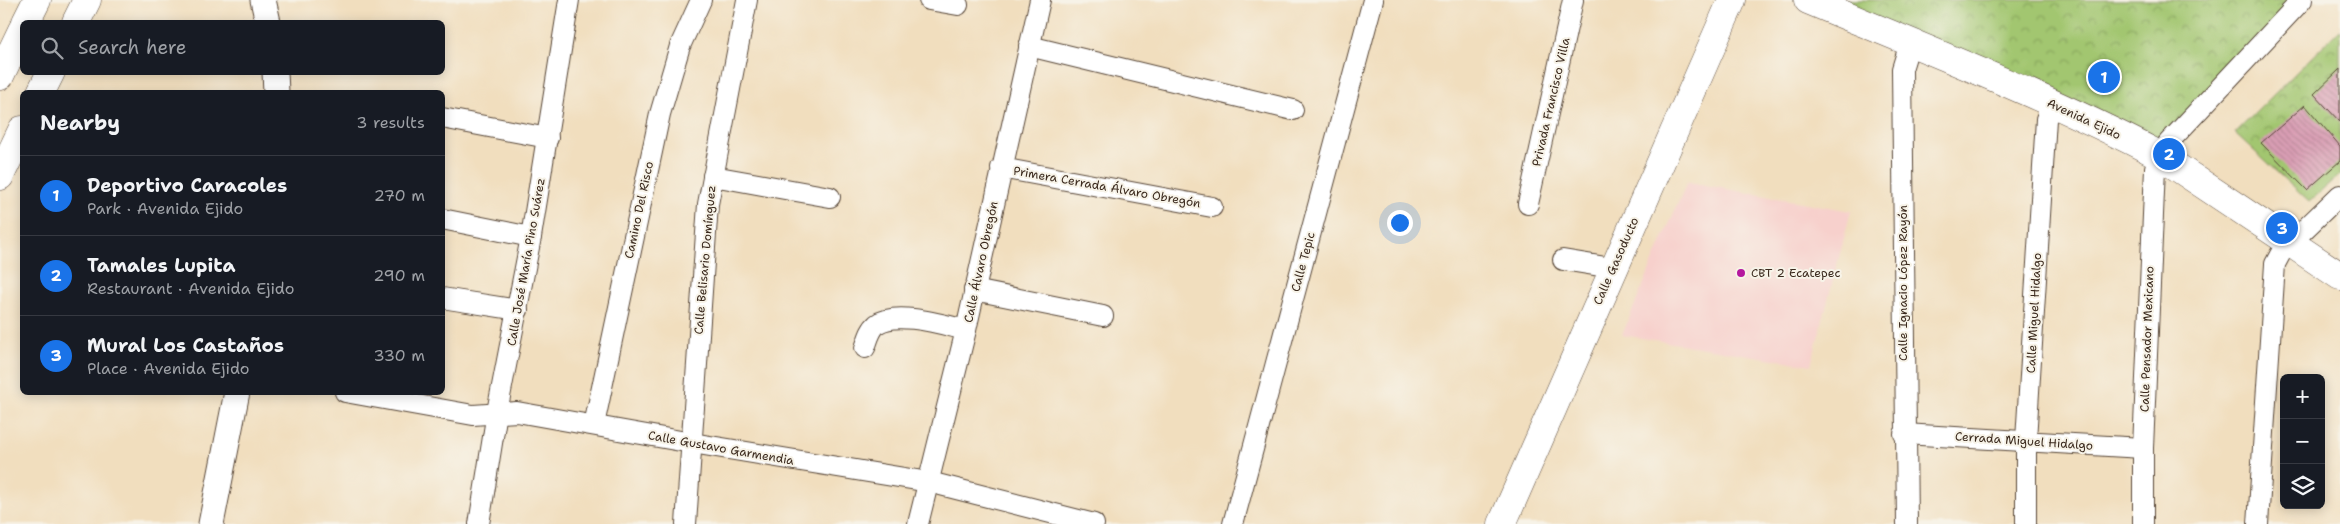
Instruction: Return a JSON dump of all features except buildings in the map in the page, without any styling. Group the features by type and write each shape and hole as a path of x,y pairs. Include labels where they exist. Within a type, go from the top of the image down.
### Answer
{"main road":[{"path":"27,20 37,0"},
{"path":"77,20 87,0"},
{"name":"Calle Gasoducto","path":"1502,524 1612,268 1732,0"},
{"name":"Avenida Ejido","path":"1808,0 2052,104 2159,155 2292,242 2340,276"},
{"path":"0,76 20,34"},
{"path":"42,90 50,75"},
{"path":"0,176 20,134"}],"street":[{"path":"263,0 268,20"},
{"name":"Calle José María Pino Suárez","path":"479,524 497,412 531,237 570,0"},
{"name":"Camino Del Risco","path":"594,425 660,114 680,46 701,0"},
{"name":"Calle Belisario Domínguez","path":"686,524 708,204 748,0"},
{"path":"929,0 958,5"},
{"name":"Calle Álvaro Obregón","path":"918,524 966,330 1040,0"},
{"name":"Calle Tepic","path":"1234,524 1373,0"},
{"name":"Privada Francisco Villa","path":"1528,204 1573,0"},
{"path":"2159,155 2302,0"},
{"name":"Calle Ignacio López Rayón","path":"1907,524 1904,434 1902,69 1910,43"},
{"path":"1029,46 1293,110"},
{"path":"275,75 276,90"},
{"name":"Calle Miguel Hidalgo","path":"2026,524 2026,440 2046,119 2052,104"},
{"path":"445,119 548,138"},
{"name":"Calle Pensador Mexicano","path":"2143,524 2143,448 2152,179 2159,155"},
{"name":"Primera Cerrada Álvaro Obregón","path":"1001,168 1212,206"},
{"path":"713,176 830,197"},
{"path":"2258,524 2277,258 2340,195"},
{"path":"445,220 531,237"},
{"path":"1563,260 1612,268"},
{"path":"974,290 1103,316"},
{"path":"445,298 518,310"},
{"path":"865,348 870,332 876,325 892,319 907,318 966,330"},
{"path":"211,524 236,395"},
{"name":"Calle Gustavo Garmendia","path":"362,395 473,415 517,412 692,444 929,482 1094,524"},
{"name":"Cerrada Miguel Hidalgo","path":"1904,434 2143,448"}],"shaded area":[{"name":"CBT 2 Ecatepec","path":"1687,182 1851,211 1811,365 1622,335"}],"green space":[{"path":"1819,0 2295,0 2150,154"},
{"path":"2340,29 2340,175 2309,202 2235,133"}],"place":[{"name":"Deportivo Caracoles","path":"2104,77"},
{"name":"Tamales Lupita","path":"2169,154"},
{"name":"Mural Los Castaños","path":"2282,228"},
{"name":"CBT 2 Ecatepec","path":"1741,273"}]}
